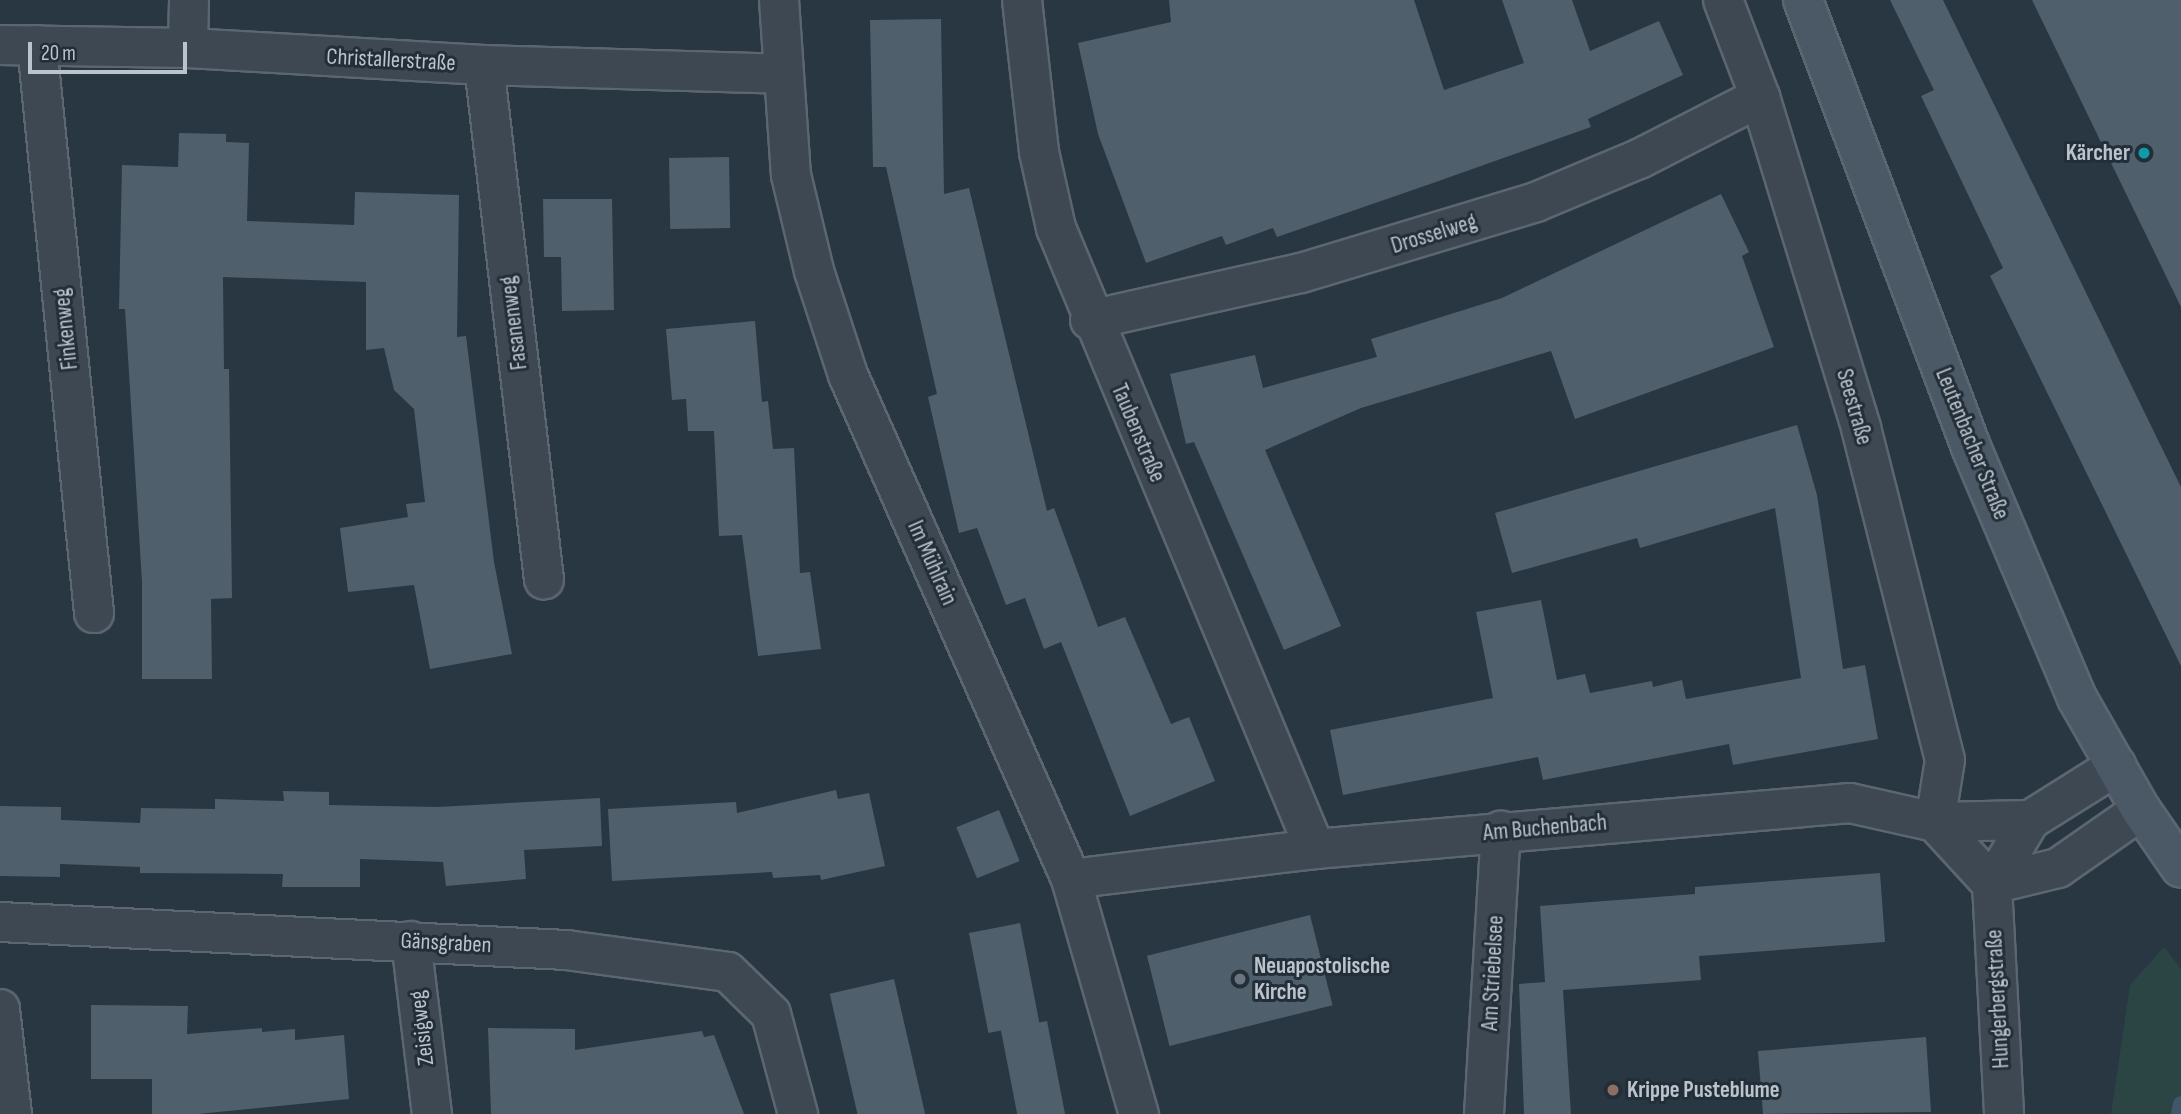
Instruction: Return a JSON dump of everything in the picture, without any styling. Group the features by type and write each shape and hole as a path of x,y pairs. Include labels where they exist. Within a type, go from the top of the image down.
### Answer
{"street":[{"path":"188,48 189,0"},
{"name":"Im Mühlrain","path":"779,0 781,74 791,175 814,271 848,375 1071,879 1139,1114"},
{"name":"Taubenstraße","path":"1022,0 1039,152 1056,228 1090,320 1315,849"},
{"name":"Seestraße","path":"1723,0 1760,97 1861,428 1945,760 1935,822"},
{"name":"Leutenbacher Straße","path":"1803,0 1971,447 2077,698 2141,810 2181,868"},
{"name":"Christallerstraße","path":"0,45 188,48 484,65 781,74"},
{"name":"Finkenweg","path":"37,46 94,613"},
{"name":"Fasanenweg","path":"484,65 544,580"},
{"name":"Drosselweg","path":"1090,320 1301,273 1536,202 1639,159 1760,97"},
{"path":"1992,884 2030,820 2116,766"},
{"name":"Am Buchenbach","path":"1071,879 1315,849 1850,803 1935,822 2030,820"},
{"path":"1992,884 2058,868 2141,810"},
{"path":"1935,822 1992,884"},
{"name":"Am Striebelsee","path":"1484,1114 1501,831"},
{"name":"Hungerbergstraße","path":"1992,884 2004,1114"},
{"name":"Gänsgraben","path":"0,922 566,950 728,972 771,1014 798,1114"},
{"name":"Zeisigweg","path":"411,941 432,1114"},
{"path":"0,1009 12,1114"}],"green space":[{"path":"2164,947 2181,969 2181,1114 2111,1114 2130,985"}],"building":[{"path":"1169,0 1414,0 1444,90 1524,63 1502,0 1572,0 1590,51 1659,21 1683,75 1588,119 1591,127 1433,183 1277,237 1273,228 1226,245 1222,236 1146,263 1098,134 1078,43 1171,22"},
{"path":"1890,0 1943,0 2181,487 2181,666 1990,276 2003,268 1921,96 1934,90"},
{"name":"Kärcher","path":"2032,0 2181,0 2181,307"},
{"path":"941,19 944,194 969,188 1047,511 1054,508 1098,627 1125,617 1171,724 1189,717 1215,781 1130,816 1061,642 1044,649 1025,598 1006,605 977,528 959,533 928,397 937,394 886,167 873,167 870,20"},
{"path":"179,133 226,134 226,142 249,143 247,221 354,225 355,192 459,195 457,337 466,336 494,562 512,654 430,669 414,585 348,592 340,528 408,517 406,504 425,502 414,409 394,390 384,348 366,350 366,282 223,277 224,369 229,369 232,598 211,599 212,679 142,679 142,582 125,309 119,309 122,165 178,167"},
{"path":"729,157 730,228 670,229 669,158"},
{"path":"1721,194 1749,252 1742,256 1774,347 1575,419 1551,351 1361,408 1265,450 1341,626 1284,650 1194,442 1186,444 1170,374 1255,355 1263,388 1377,357 1371,339 1502,298"},
{"path":"543,199 612,199 614,310 562,311 561,257 544,257"},
{"path":"755,321 762,402 768,401 773,449 794,448 800,573 810,572 821,649 758,656 742,535 719,536 714,431 688,431 686,399 672,400 666,329"},
{"path":"1797,425 1817,495 1843,669 1865,665 1878,739 1733,765 1729,744 1543,780 1538,757 1343,795 1330,730 1493,698 1476,612 1541,600 1557,680 1585,674 1590,693 1652,681 1653,687 1682,680 1686,699 1801,678 1775,508 1640,548 1637,538 1512,573 1495,513"},
{"path":"836,790 838,799 869,793 885,866 821,880 820,875 773,878 772,872 612,881 608,809 736,802 737,813"},
{"path":"283,791 329,792 329,805 438,807 600,798 602,846 524,850 526,879 446,886 443,862 360,859 360,887 282,887 283,874 140,873 140,867 60,864 60,877 0,876 0,806 61,807 61,820 140,823 141,808 215,809 215,799 284,801"},
{"path":"999,810 1020,861 977,878 956,827"},
{"path":"1880,873 1885,942 1699,956 1701,980 1563,990 1571,1114 1524,1114 1519,984 1545,982 1540,906 1695,894 1695,887"},
{"name":"Neuapostolische Kirche","path":"1310,915 1332,1005 1169,1046 1147,956"},
{"path":"1020,923 1039,1023 988,1033 969,933"},
{"path":"894,979 925,1114 857,1114 830,994"},
{"path":"91,1005 188,1006 187,1034 262,1028 262,1032 295,1029 295,1040 344,1035 349,1099 198,1114 152,1114 152,1079 91,1079"},
{"path":"1047,1021 1065,1114 1017,1114 1001,1030"},
{"path":"488,1028 575,1029 575,1050 702,1031 704,1037 714,1035 744,1114 491,1114"},
{"path":"1926,1037 1931,1112 1763,1114 1758,1051"}],"waterway":[{"path":"2179,1114 2181,1104"}],"place":[{"name":"Kärcher","path":"2144,153"},
{"name":"Neuapostolische Kirche","path":"1240,979"},
{"name":"Krippe Pusteblume","path":"1613,1090"}]}
